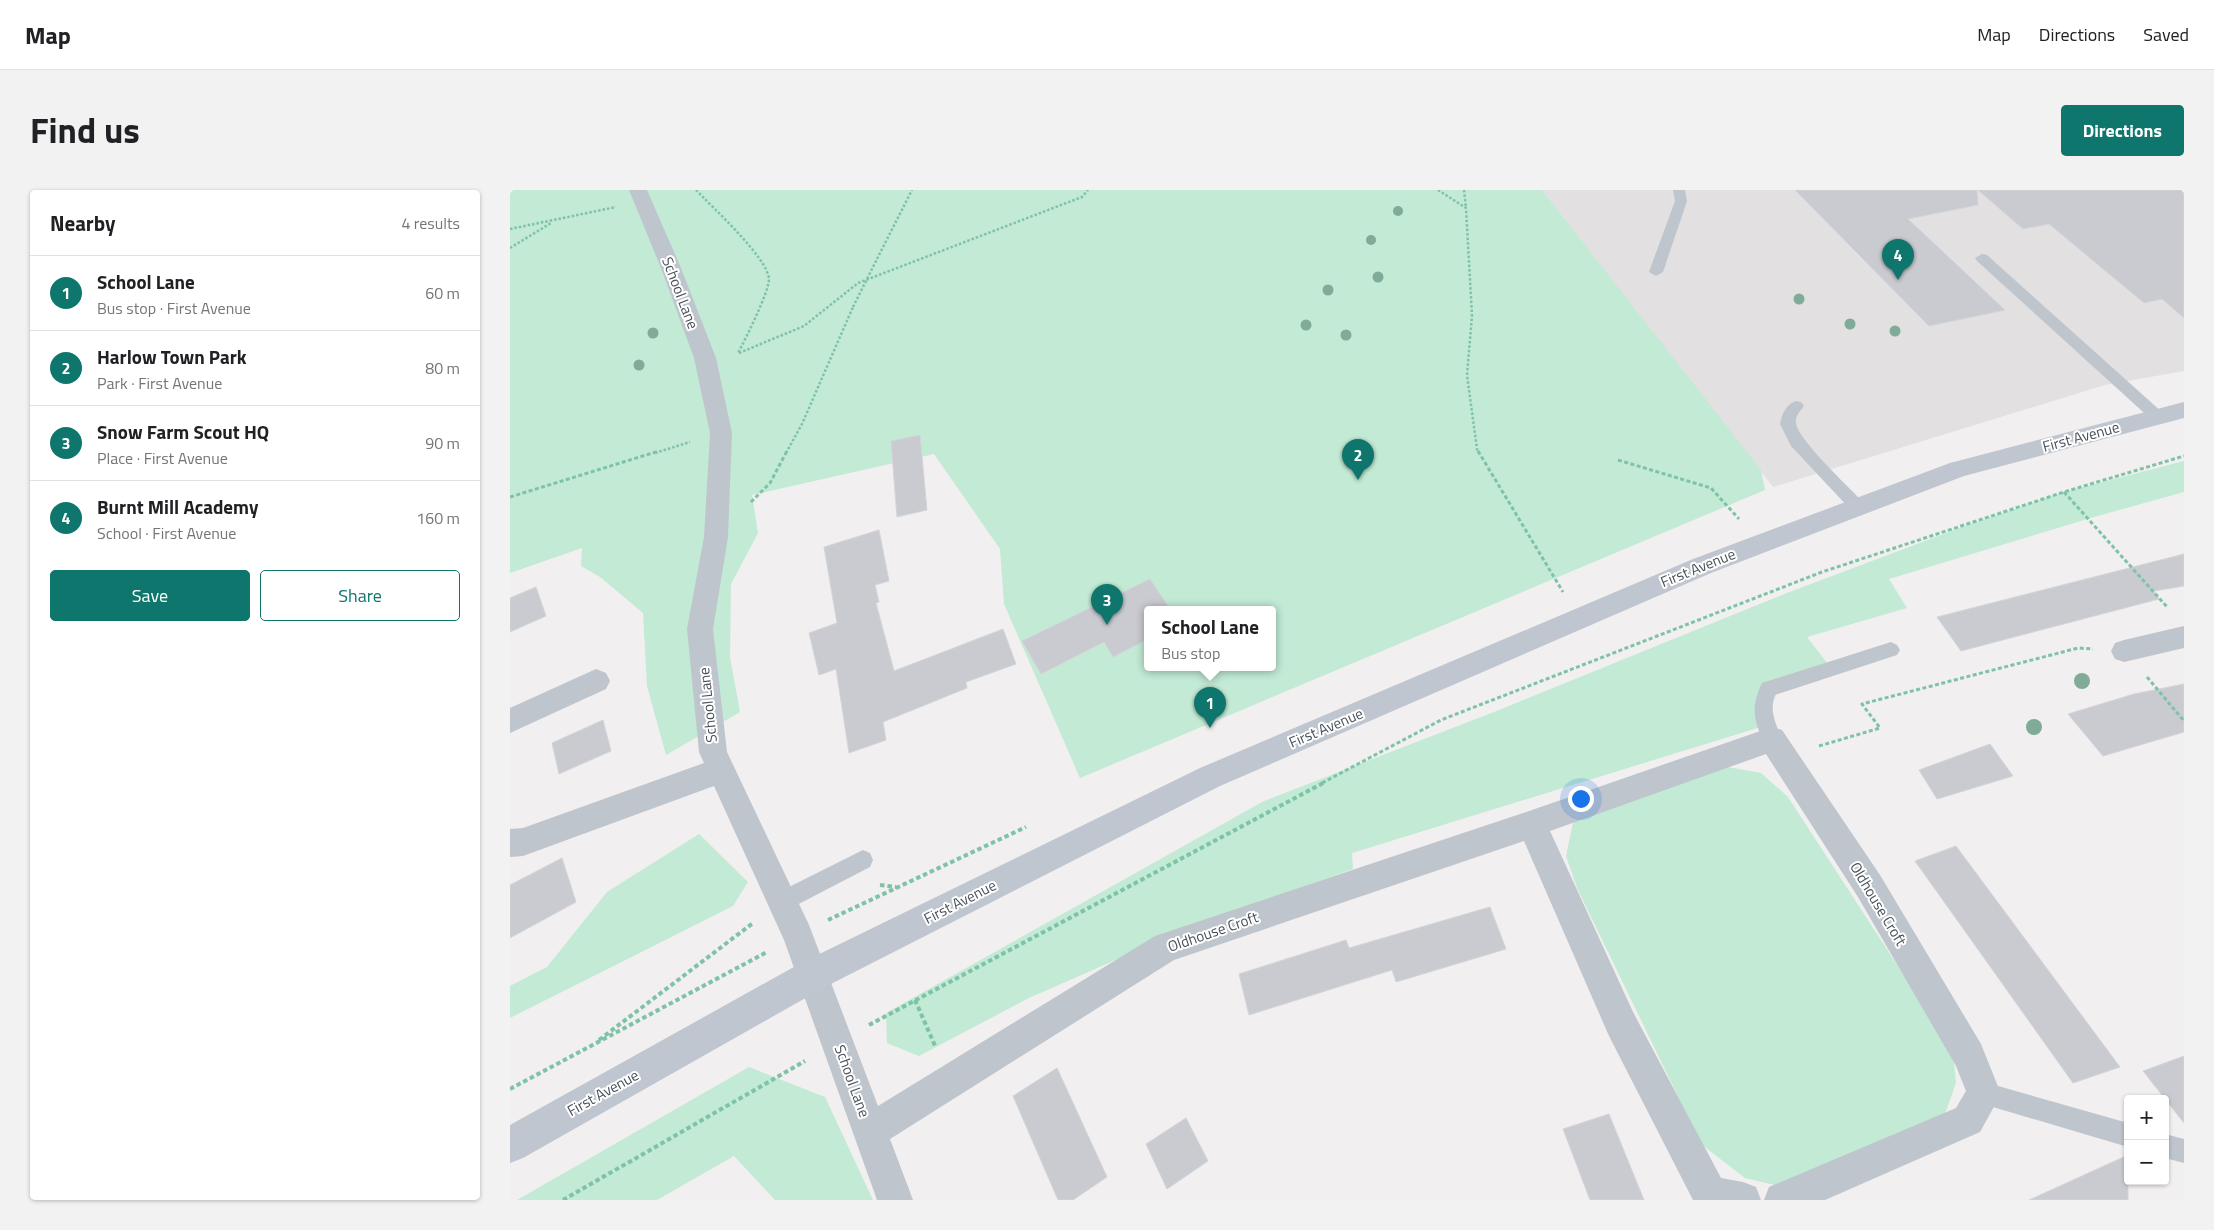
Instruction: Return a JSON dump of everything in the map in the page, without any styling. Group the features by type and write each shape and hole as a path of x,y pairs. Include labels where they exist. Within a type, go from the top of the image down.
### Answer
{"street":[{"name":"School Lane","path":"641,196 671,268 706,364 721,433 716,537 700,628 713,752 780,902 798,936 895,1200"},
{"name":"First Avenue","path":"510,1145 813,975 1210,777 1702,566 1958,469 2184,410"},
{"path":"2124,650 2184,636"},
{"path":"510,721 596,681"},
{"name":"Oldhouse Croft","path":"870,1131 1166,947 1532,824 1779,748 1869,886 1969,1056 1984,1094"},
{"path":"510,843 523,842 721,770"},
{"path":"1532,824 1621,1024 1710,1194 1743,1200"},
{"path":"1782,1200 1968,1120 1984,1094"}],"lane":[{"path":"1656,272 1681,200 1680,190"},
{"path":"1982,258 2158,417"},
{"path":"1796,406 1790,414 1788,424 1797,442 1858,507"},
{"path":"1779,748 1762,714 1762,699 1769,689 1891,650"},
{"path":"780,902 863,860"},
{"path":"1984,1094 2124,1134"},
{"path":"2169,1147 2184,1151"}],"path":[{"path":"696,190 746,242 766,271 769,280 751,329 739,353"},
{"path":"716,537 770,483 802,424 853,307 912,190"},
{"path":"706,364 739,353 804,326 858,283 1082,197 1088,190"},
{"path":"1438,190 1466,208"},
{"path":"1464,190 1472,316 1467,375 1477,449 1580,618"},
{"path":"510,229 554,221 641,196"},
{"path":"510,248 554,221"},
{"path":"510,497 721,433"},
{"path":"563,1200 837,1042 1441,720 1822,572 2064,492 2184,456"},
{"path":"1618,460 1711,488 1743,523"},
{"path":"2064,492 2171,611"},
{"path":"1779,748 1880,728 1862,704 2078,648 2124,650 2184,721"},
{"path":"590,1046 780,902"},
{"path":"510,1089 798,936"},
{"path":"915,1000 951,1080"}],"shaded area":[{"path":"1542,190 2184,190 2184,371 2105,385 1773,487"}],"green space":[{"path":"510,190 1542,190 1761,470 1765,490 1080,778 1004,604 1000,549 934,454 752,495 758,533 731,584 730,657 740,712 666,755 647,686 643,613 600,577 581,566 582,548 510,573"},
{"path":"2184,461 2184,492 1889,579 1907,608 1807,637 1834,672 1777,692 1764,726 1352,853 1353,869 1202,922 1029,998 919,1056 887,1043 886,1013 1264,801 1494,712 1787,593 1962,527 2064,492"},
{"path":"1722,766 1761,773 1788,797 1940,1031 1954,1063 1956,1083 1943,1119 1779,1186 1745,1178 1701,1144 1577,888 1566,856 1575,813"},
{"path":"699,834 748,882 733,906 510,1018 510,986 547,967 607,892"},
{"path":"749,1067 825,1097 873,1200 775,1200 734,1156 657,1200 517,1200"}],"building":[{"path":"1795,190 1977,190 1978,205 1908,219 2005,310 1929,326"},
{"path":"1978,190 2184,190 2184,318 2162,299 2144,303 2049,224 2023,229"},
{"path":"920,435 927,510 897,517 891,441"},
{"path":"879,530 889,581 875,585 879,602 876,603 894,671 1003,629 1016,664 966,682 967,688 883,722 886,740 849,753 836,669 819,675 809,633 837,623 824,547"},
{"path":"2184,554 2184,586 2154,591 2159,599 1961,651 1937,617"},
{"path":"1150,579 1168,606 1144,606 1144,641 1113,657 1104,642 1041,674 1022,641"},
{"path":"536,587 546,616 510,632 510,598"},
{"path":"2184,684 2184,732 2103,756 2068,714 2134,694"},
{"path":"603,720 611,751 559,774 552,743"},
{"path":"1990,744 2013,776 1937,799 1919,770"},
{"path":"1956,846 2120,1067 2073,1083 1915,861"},
{"path":"562,858 576,902 510,938 510,885"},
{"path":"1490,907 1506,949 1396,982 1392,970 1249,1015 1239,974 1346,940 1349,948"},
{"path":"2184,1056 2184,1123 2169,1104 2169,1095 2162,1095 2143,1071"},
{"path":"1057,1068 1107,1177 1073,1200 1058,1200 1013,1096"},
{"path":"1609,1114 1644,1200 1590,1200 1563,1129"},
{"path":"1186,1118 1208,1161 1167,1189 1146,1144"},
{"path":"2124,1157 2124,1185 2128,1185 2128,1200 2029,1200"}],"place":[{"name":"Burnt Mill Academy","path":"1898,280"},
{"name":"Harlow Town Park","path":"1358,480"},
{"name":"Snow Farm Scout HQ","path":"1107,625"},
{"name":"School Lane","path":"1210,728"}]}
